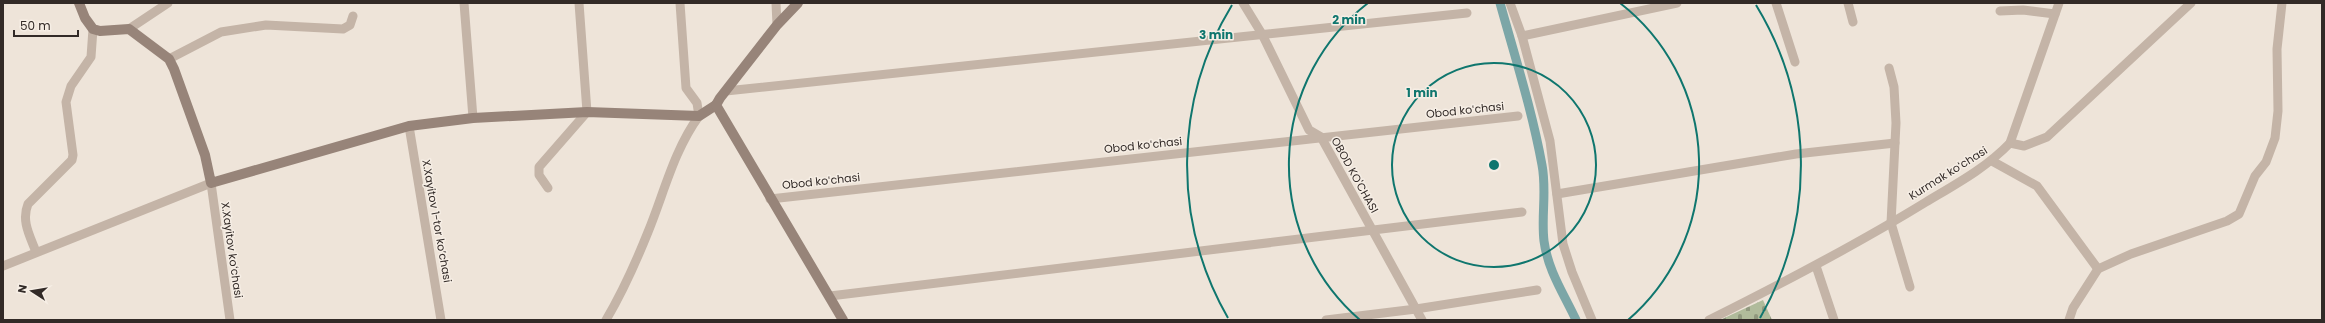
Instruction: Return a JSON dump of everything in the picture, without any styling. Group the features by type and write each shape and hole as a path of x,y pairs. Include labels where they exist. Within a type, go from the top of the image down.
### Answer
{"street":[{"path":"36,252 26,226 25,211 28,204 72,160 73,155 66,102 71,86 91,57 92,29 79,3"},
{"path":"92,29 100,31 129,29 168,3"},
{"path":"464,3 473,118"},
{"path":"548,188 539,175 539,167 586,112 579,3"},
{"path":"680,3 686,88 697,103 699,116"},
{"path":"776,3 777,25"},
{"path":"606,320 622,291 648,233 686,134 699,116 716,105 777,25 798,3"},
{"name":"OBOD KO'CHASI","path":"1243,3 1262,34 1309,130 1321,137 1422,320"},
{"path":"1510,3 1522,36 1550,141 1563,244 1572,272 1592,320"},
{"path":"1522,36 1677,3"},
{"path":"1776,3 1795,62"},
{"path":"1848,3 1853,22"},
{"path":"2059,3 2010,143 2024,146 2048,137 2191,3"},
{"path":"2069,320 2073,308 2098,269 2131,254 2226,221 2239,214 2255,176 2266,162 2275,138 2278,111 2277,49 2282,3"},
{"path":"2000,10 2023,10 2055,14"},
{"path":"726,91 1467,13"},
{"path":"169,59 221,32 266,25 343,29 350,25 353,16"},
{"path":"129,29 169,59 174,69 205,156 211,183"},
{"path":"1889,68 1894,87 1895,143 1891,223 1910,288"},
{"path":"716,105 770,199 844,320"},
{"path":"3,266 211,183 409,126 473,118 586,112 699,116"},
{"name":"Obod koʻchasi","path":"770,199 1518,116"},
{"name":"X.Xayitov 1-tor koʼchasi","path":"409,126 441,320"},
{"path":"1557,194 1796,154 1895,143"},
{"name":"Kurmak koʻchasi","path":"1709,320 1816,266 1891,223 1992,161 2010,143"},
{"path":"1992,161 2037,186 2098,269"},
{"name":"X.Xayitov koʻchasi","path":"211,183 230,320"},
{"path":"830,296 1522,212"},
{"path":"1816,266 1834,320"},
{"path":"1326,320 1416,309 1537,290"}],"green space":[{"path":"1763,300 1772,320 1720,320"}],"waterway":[{"path":"1500,3 1528,104 1542,165 1544,184 1543,232 1546,252 1557,282 1576,320"}]}
